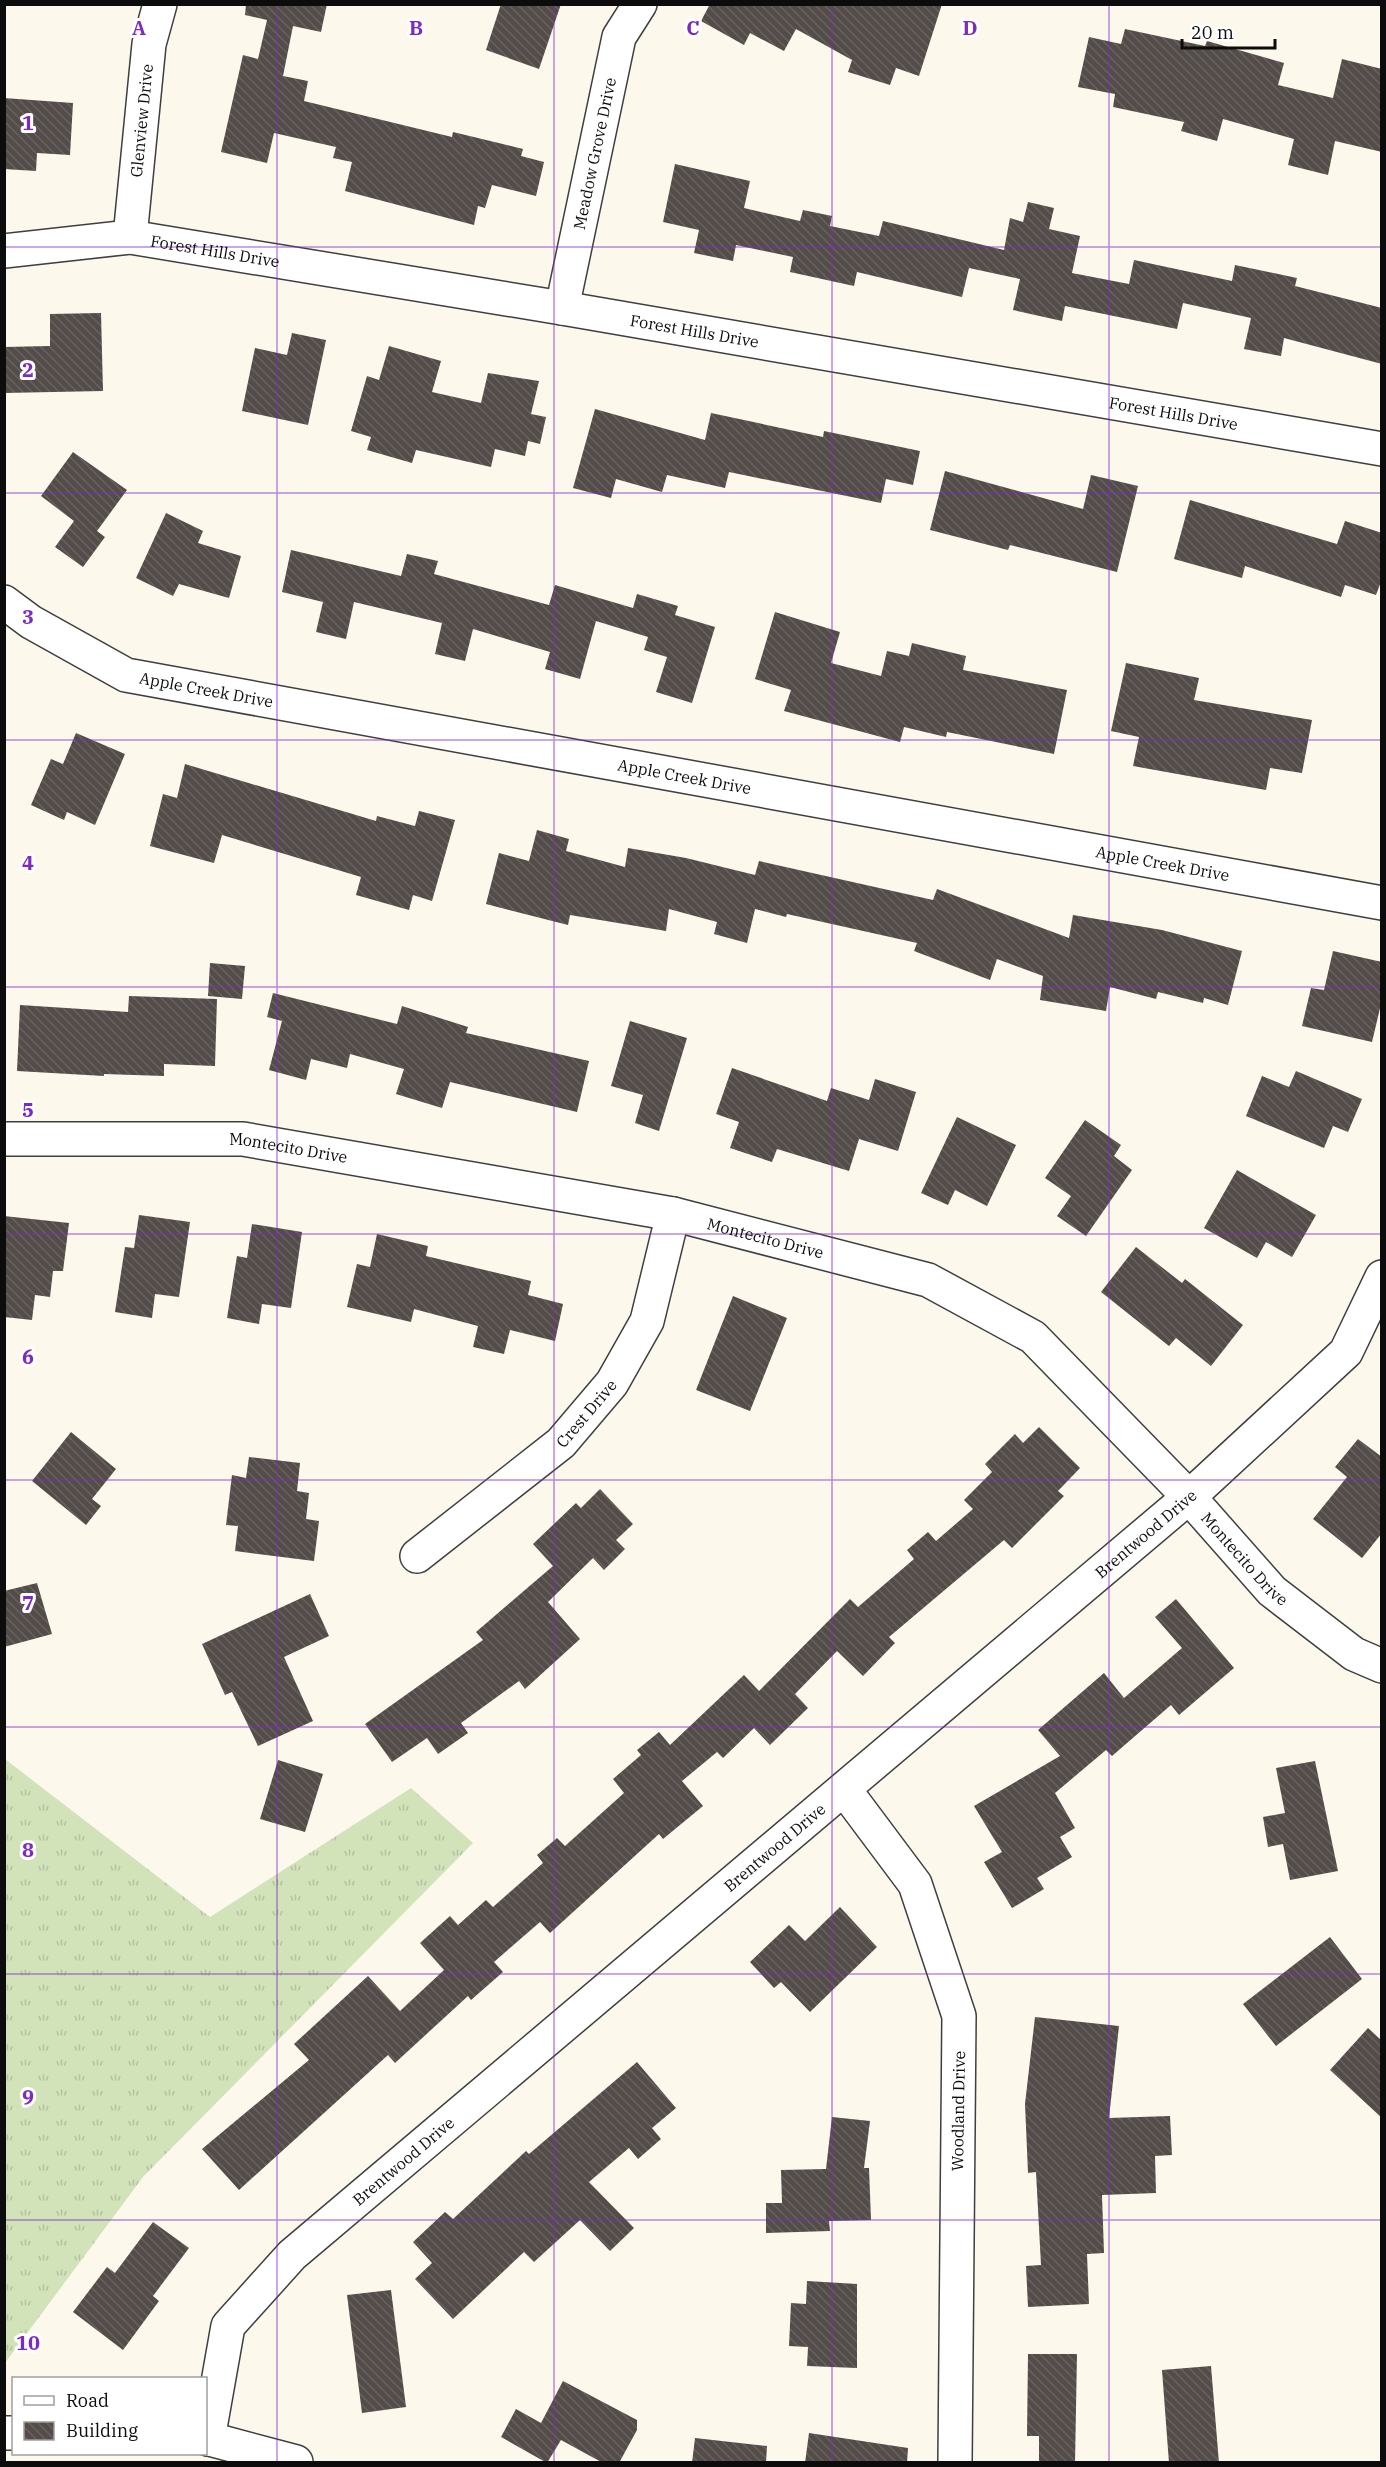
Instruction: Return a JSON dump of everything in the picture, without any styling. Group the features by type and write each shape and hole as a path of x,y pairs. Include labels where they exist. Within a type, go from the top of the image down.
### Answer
{"street":[{"name":"Glenview Drive","path":"130,237 149,44 160,4"},
{"name":"Meadow Grove Drive","path":"562,308 619,38 640,4"},
{"name":"Forest Hills Drive","path":"4,251 130,237 562,308 1382,449"},
{"name":"Apple Creek Drive","path":"4,602 31,622 126,675 1382,903"},
{"name":"Montecito Drive","path":"4,1139 243,1139 673,1214 928,1280 1033,1336 1189,1497 1272,1591 1354,1654 1382,1666"},
{"name":"Crest Drive","path":"417,1556 561,1443 612,1383 648,1321 673,1214"},
{"name":"Brentwood Drive","path":"207,2438 228,2326 292,2255 1189,1497 1346,1352 1382,1277"},
{"name":"Woodland Drive","path":"844,1789 915,1884 959,2016 955,2463"},
{"path":"207,2438 296,2463"}],"green space":[{"path":"5,1759 210,1917 411,1788 473,1843 143,2177 5,2363"}],"building":[{"path":"246,4 327,4 321,32 293,26 283,76 308,81 304,101 452,137 453,132 523,149 521,156 544,162 536,196 492,185 485,208 478,206 474,225 345,191 352,162 333,158 336,147 274,133 267,163 221,152 243,55 258,59 267,20 245,15"},
{"path":"501,4 561,4 539,69 486,50"},
{"path":"710,4 942,4 919,76 896,68 890,85 848,72 852,60 796,29 784,51 750,33 744,45 701,21"},
{"path":"1125,29 1205,46 1207,41 1284,63 1278,85 1333,98 1342,59 1382,69 1382,152 1335,141 1328,175 1288,165 1294,139 1223,119 1217,141 1181,131 1184,122 1113,107 1115,94 1078,87 1089,37 1121,44"},
{"path":"4,98 73,103 70,155 37,153 36,171 4,169"},
{"path":"675,164 750,181 744,208 800,221 803,210 832,216 830,226 879,236 883,221 1004,250 1010,218 1023,222 1028,202 1054,208 1049,229 1080,236 1072,273 1129,284 1134,260 1232,281 1235,265 1297,278 1295,286 1382,308 1382,364 1284,338 1281,356 1244,349 1251,318 1183,303 1177,329 1065,306 1062,321 1013,310 1020,279 969,268 962,297 857,272 854,286 790,272 793,257 736,245 733,261 694,253 699,230 663,222"},
{"path":"101,313 103,391 4,393 4,347 50,346 50,314"},
{"path":"292,333 326,340 308,425 242,411 255,348 287,355"},
{"path":"389,346 441,361 432,392 481,403 488,373 539,381 531,414 546,417 540,444 528,441 525,456 495,449 491,467 416,450 412,463 367,450 371,437 351,431 367,376 379,380"},
{"path":"595,409 705,440 711,413 823,437 824,431 920,451 913,485 886,479 881,503 729,472 725,488 667,475 662,492 616,479 611,498 573,488"},
{"path":"73,452 127,490 97,531 105,537 83,567 55,547 74,521 41,496"},
{"path":"945,471 1083,509 1091,475 1138,486 1117,572 1010,545 1008,550 930,530"},
{"path":"1190,500 1337,544 1345,521 1382,533 1382,579 1376,595 1345,585 1341,597 1245,566 1242,578 1174,559"},
{"path":"166,513 203,531 198,543 241,556 229,598 179,584 173,596 136,578"},
{"path":"291,550 401,576 407,554 438,561 434,574 549,605 555,585 633,608 637,594 678,606 675,615 715,627 692,703 656,692 667,657 644,650 648,637 596,621 580,679 545,669 550,652 473,629 465,661 435,654 442,623 354,602 346,639 316,632 323,602 282,592"},
{"path":"775,612 840,632 831,663 881,676 887,651 909,656 912,643 966,656 963,670 1067,690 1054,754 947,732 946,737 904,727 900,742 784,711 791,690 755,679"},
{"path":"1126,663 1199,678 1194,700 1312,720 1302,773 1270,768 1266,790 1133,766 1139,737 1111,731"},
{"path":"76,733 125,754 95,825 67,812 64,820 31,805 51,759 63,764"},
{"path":"185,764 376,821 377,816 415,826 419,811 455,820 432,901 413,895 409,910 356,895 361,877 222,835 214,863 150,846 163,794 177,798"},
{"path":"537,830 569,839 566,851 625,867 628,848 686,858 755,875 759,861 933,900 937,889 1069,938 1073,915 1162,930 1242,951 1228,1005 1204,998 1203,1003 1158,992 1156,999 1110,987 1106,1011 1040,1000 1043,976 997,959 990,980 914,951 917,943 787,914 786,917 755,909 747,943 714,934 717,922 669,909 666,931 570,915 568,925 486,904 499,853 529,861"},
{"path":"1333,951 1382,962 1382,1000 1372,1042 1302,1026 1311,988 1324,990"},
{"path":"210,963 245,966 242,999 208,996"},
{"path":"273,993 397,1024 402,1006 468,1027 466,1033 589,1061 577,1112 450,1082 442,1108 396,1094 404,1069 350,1054 347,1068 311,1059 306,1080 269,1070 282,1021 267,1017"},
{"path":"129,996 217,999 215,1066 164,1064 164,1076 104,1074 104,1076 17,1071 20,1005 128,1012"},
{"path":"630,1021 687,1038 659,1131 635,1123 643,1095 611,1086"},
{"path":"732,1068 827,1101 831,1088 869,1100 875,1079 916,1092 898,1151 859,1139 849,1171 777,1149 772,1162 730,1148 739,1122 716,1114"},
{"path":"1296,1071 1362,1099 1348,1132 1333,1126 1324,1148 1246,1116 1262,1076 1289,1087"},
{"path":"957,1117 1016,1145 987,1206 955,1190 948,1205 921,1193"},
{"path":"1085,1120 1121,1145 1114,1156 1132,1170 1086,1236 1057,1216 1071,1196 1045,1178"},
{"path":"1237,1170 1316,1215 1292,1257 1266,1242 1257,1258 1204,1228"},
{"path":"139,1215 190,1222 179,1297 155,1294 152,1318 115,1312 125,1247 134,1248"},
{"path":"4,1216 69,1223 63,1271 53,1271 50,1297 35,1295 32,1320 4,1317"},
{"path":"252,1224 302,1232 291,1308 262,1304 259,1324 227,1318 237,1256 247,1258"},
{"path":"377,1234 428,1246 426,1256 531,1281 528,1295 563,1304 555,1341 510,1330 504,1354 473,1347 478,1326 414,1309 411,1322 347,1307 357,1264 370,1267"},
{"path":"1136,1247 1182,1283 1185,1279 1243,1325 1211,1366 1176,1338 1169,1346 1101,1292"},
{"path":"733,1296 787,1318 750,1411 696,1390"},
{"path":"1039,1427 1080,1468 1058,1491 1064,1496 1012,1548 1004,1540 889,1637 895,1643 863,1676 837,1651 795,1694 808,1708 770,1745 754,1728 723,1758 717,1752 682,1781 703,1806 663,1839 659,1834 550,1933 540,1922 494,1962 503,1972 471,2000 468,1996 395,2063 388,2055 239,2190 202,2149 309,2060 294,2044 368,1976 400,2011 444,1970 420,1943 450,1916 458,1925 486,1900 493,1907 543,1863 537,1855 557,1838 565,1846 624,1793 613,1779 641,1755 637,1750 659,1732 670,1745 744,1675 759,1691 850,1599 858,1607 914,1559 907,1550 928,1532 936,1541 973,1509 964,1500 992,1472 985,1464 1015,1434 1023,1443"},
{"path":"71,1432 116,1469 92,1499 101,1506 86,1525 32,1481"},
{"path":"1358,1439 1382,1457 1382,1533 1362,1558 1313,1519 1347,1477 1335,1467"},
{"path":"249,1457 300,1463 297,1491 309,1493 306,1519 319,1521 314,1561 235,1551 238,1526 226,1525 232,1475 246,1478"},
{"path":"600,1489 633,1524 616,1540 625,1549 604,1570 593,1558 548,1602 580,1639 525,1689 519,1681 461,1723 468,1733 438,1754 427,1738 392,1762 365,1724 483,1640 476,1632 553,1566 533,1544 576,1503 581,1508"},
{"path":"37,1583 52,1634 4,1647 4,1591"},
{"path":"310,1594 329,1636 284,1657 313,1721 258,1746 232,1692 225,1695 202,1644"},
{"path":"1176,1599 1234,1668 1179,1715 1171,1705 1112,1756 1106,1750 1055,1793 1075,1828 1060,1837 1072,1857 1037,1878 1044,1889 1012,1908 984,1862 1002,1852 974,1806 1060,1756 1038,1730 1104,1673 1124,1698 1182,1648 1155,1617"},
{"path":"278,1760 323,1774 305,1832 260,1819"},
{"path":"1315,1761 1338,1871 1290,1880 1283,1844 1268,1847 1263,1817 1285,1813 1276,1768"},
{"path":"840,1907 877,1947 810,2012 781,1982 774,1988 750,1962 789,1925 805,1941"},
{"path":"1330,1937 1362,1979 1276,2046 1243,2004"},
{"path":"1035,2017 1119,2026 1109,2118 1170,2116 1172,2155 1155,2156 1156,2193 1102,2195 1104,2253 1087,2254 1089,2304 1028,2307 1026,2266 1041,2265 1036,2172 1028,2173 1025,2104"},
{"path":"1368,2028 1382,2041 1382,2118 1330,2070"},
{"path":"637,2062 676,2108 652,2128 661,2139 638,2159 629,2148 589,2182 634,2228 610,2251 580,2220 534,2262 524,2252 453,2319 415,2279 432,2263 413,2242 445,2212 453,2219 526,2151 529,2154"},
{"path":"832,2117 870,2121 864,2168 869,2168 871,2220 829,2221 830,2231 766,2233 766,2203 782,2203 781,2170 826,2169"},
{"path":"153,2222 189,2248 153,2296 159,2301 123,2350 73,2312 107,2267 115,2273"},
{"path":"807,2281 857,2284 857,2368 807,2366 808,2347 789,2346 791,2303 806,2304"},
{"path":"391,2290 406,2407 362,2413 347,2295"},
{"path":"1028,2354 1077,2354 1075,2463 1039,2463 1039,2436 1027,2436"},
{"path":"1211,2366 1219,2463 1169,2463 1162,2370"},
{"path":"563,2381 637,2420 637,2430 619,2463 603,2463 561,2440 547,2463 501,2437 516,2409 541,2423"},
{"path":"809,2433 908,2448 907,2463 805,2463"},
{"path":"695,2438 767,2446 766,2463 692,2463"}]}
